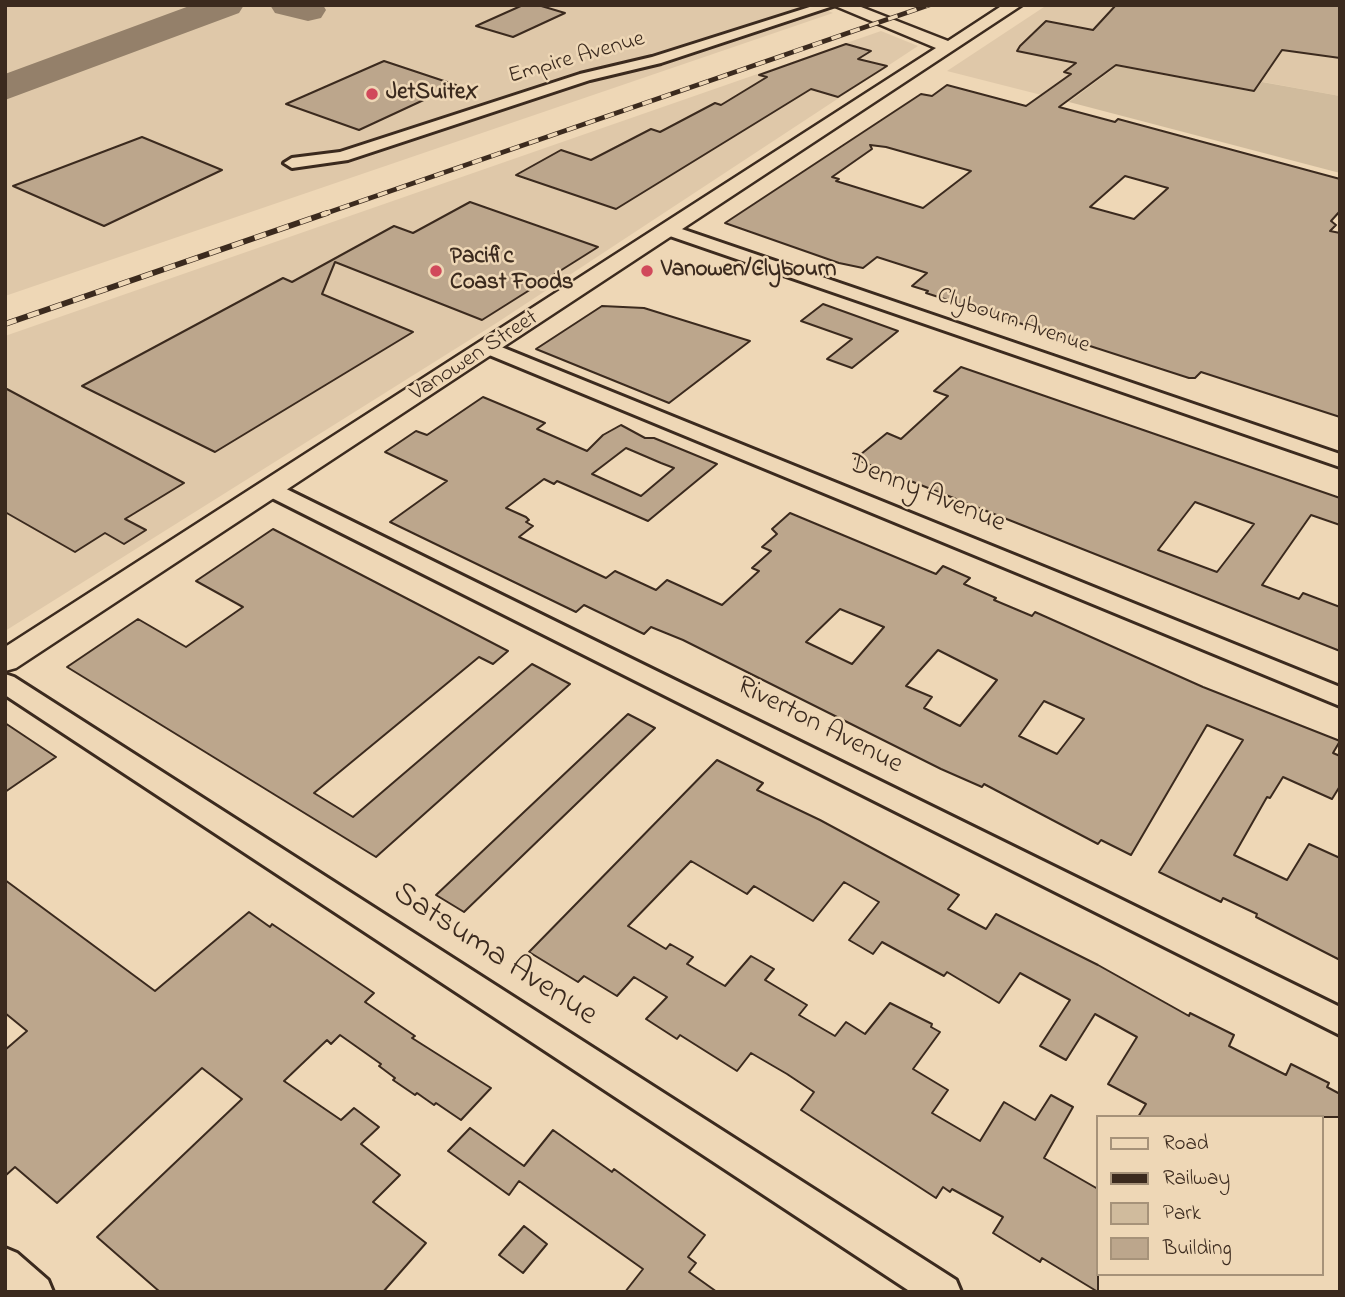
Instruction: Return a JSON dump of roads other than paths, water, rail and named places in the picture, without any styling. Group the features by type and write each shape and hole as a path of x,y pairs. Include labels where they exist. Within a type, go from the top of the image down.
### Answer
{"main road":[{"path":"841,5 865,10 949,47"},
{"name":"Vanowen Street","path":"5,661 1014,5"}],"street":[{"name":"Empire Avenue","path":"752,29 807,5"},
{"name":"Empire Avenue","path":"292,163 342,157 585,77 656,60 830,5"},
{"name":"Clybourn Avenue","path":"670,230 1340,461"},
{"name":"Denny Avenue","path":"489,348 1340,697"},
{"name":"Riverton Avenue","path":"270,488 1340,1023"},
{"name":"Satsuma Avenue","path":"5,683 943,1292"},
{"path":"5,1265 35,1292"}],"railway":[{"path":"321,215 929,5"},
{"path":"5,324 327,213"}],"place":[{"name":"JetSuiteX","path":"372,94"},
{"name":"Pacific Coast Foods","path":"436,271"},
{"name":"Vanowen/Clybourn","path":"647,271"}]}
